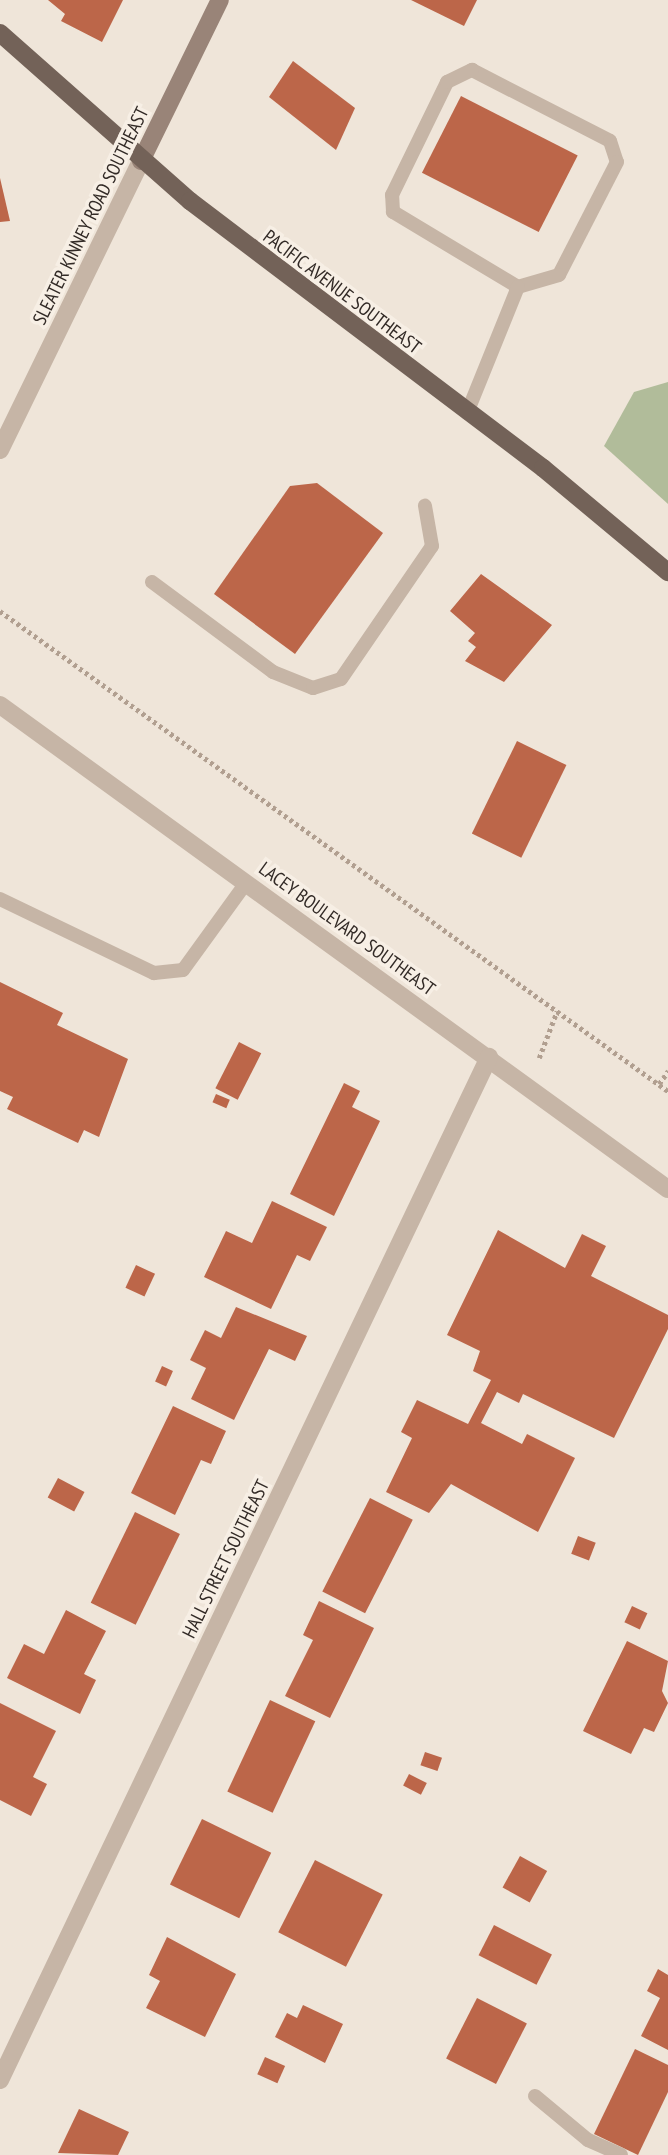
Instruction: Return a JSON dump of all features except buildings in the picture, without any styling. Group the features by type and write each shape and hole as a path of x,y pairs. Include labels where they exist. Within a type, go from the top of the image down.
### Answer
{"main road":[{"name":"SLEATER KINNEY ROAD SOUTHEAST","path":"141,161 220,0"},
{"name":"PACIFIC AVENUE SOUTHEAST","path":"0,33 141,161 467,412 668,572"}],"street":[{"name":"SLEATER KINNEY ROAD SOUTHEAST","path":"0,450 141,161"},
{"name":"LACEY BOULEVARD SOUTHEAST","path":"1,708 489,1057 668,1189"},
{"name":"HALL STREET SOUTHEAST","path":"0,2080 489,1057"}],"lane":[{"path":"471,71 610,141 617,162 559,275 518,286 393,212 392,195 447,82 471,71"},
{"path":"467,412 518,286"},
{"path":"152,582 273,672 313,688 341,679 432,546 425,506"},
{"path":"0,899 153,973 183,970 246,883"},
{"path":"535,2096 588,2140 621,2155"}],"path":[{"path":"0,611 668,1091"},
{"path":"539,1058 557,1011"},
{"path":"659,1084 668,1071"}],"green space":[{"path":"668,382 668,504 604,446 634,392"}]}
